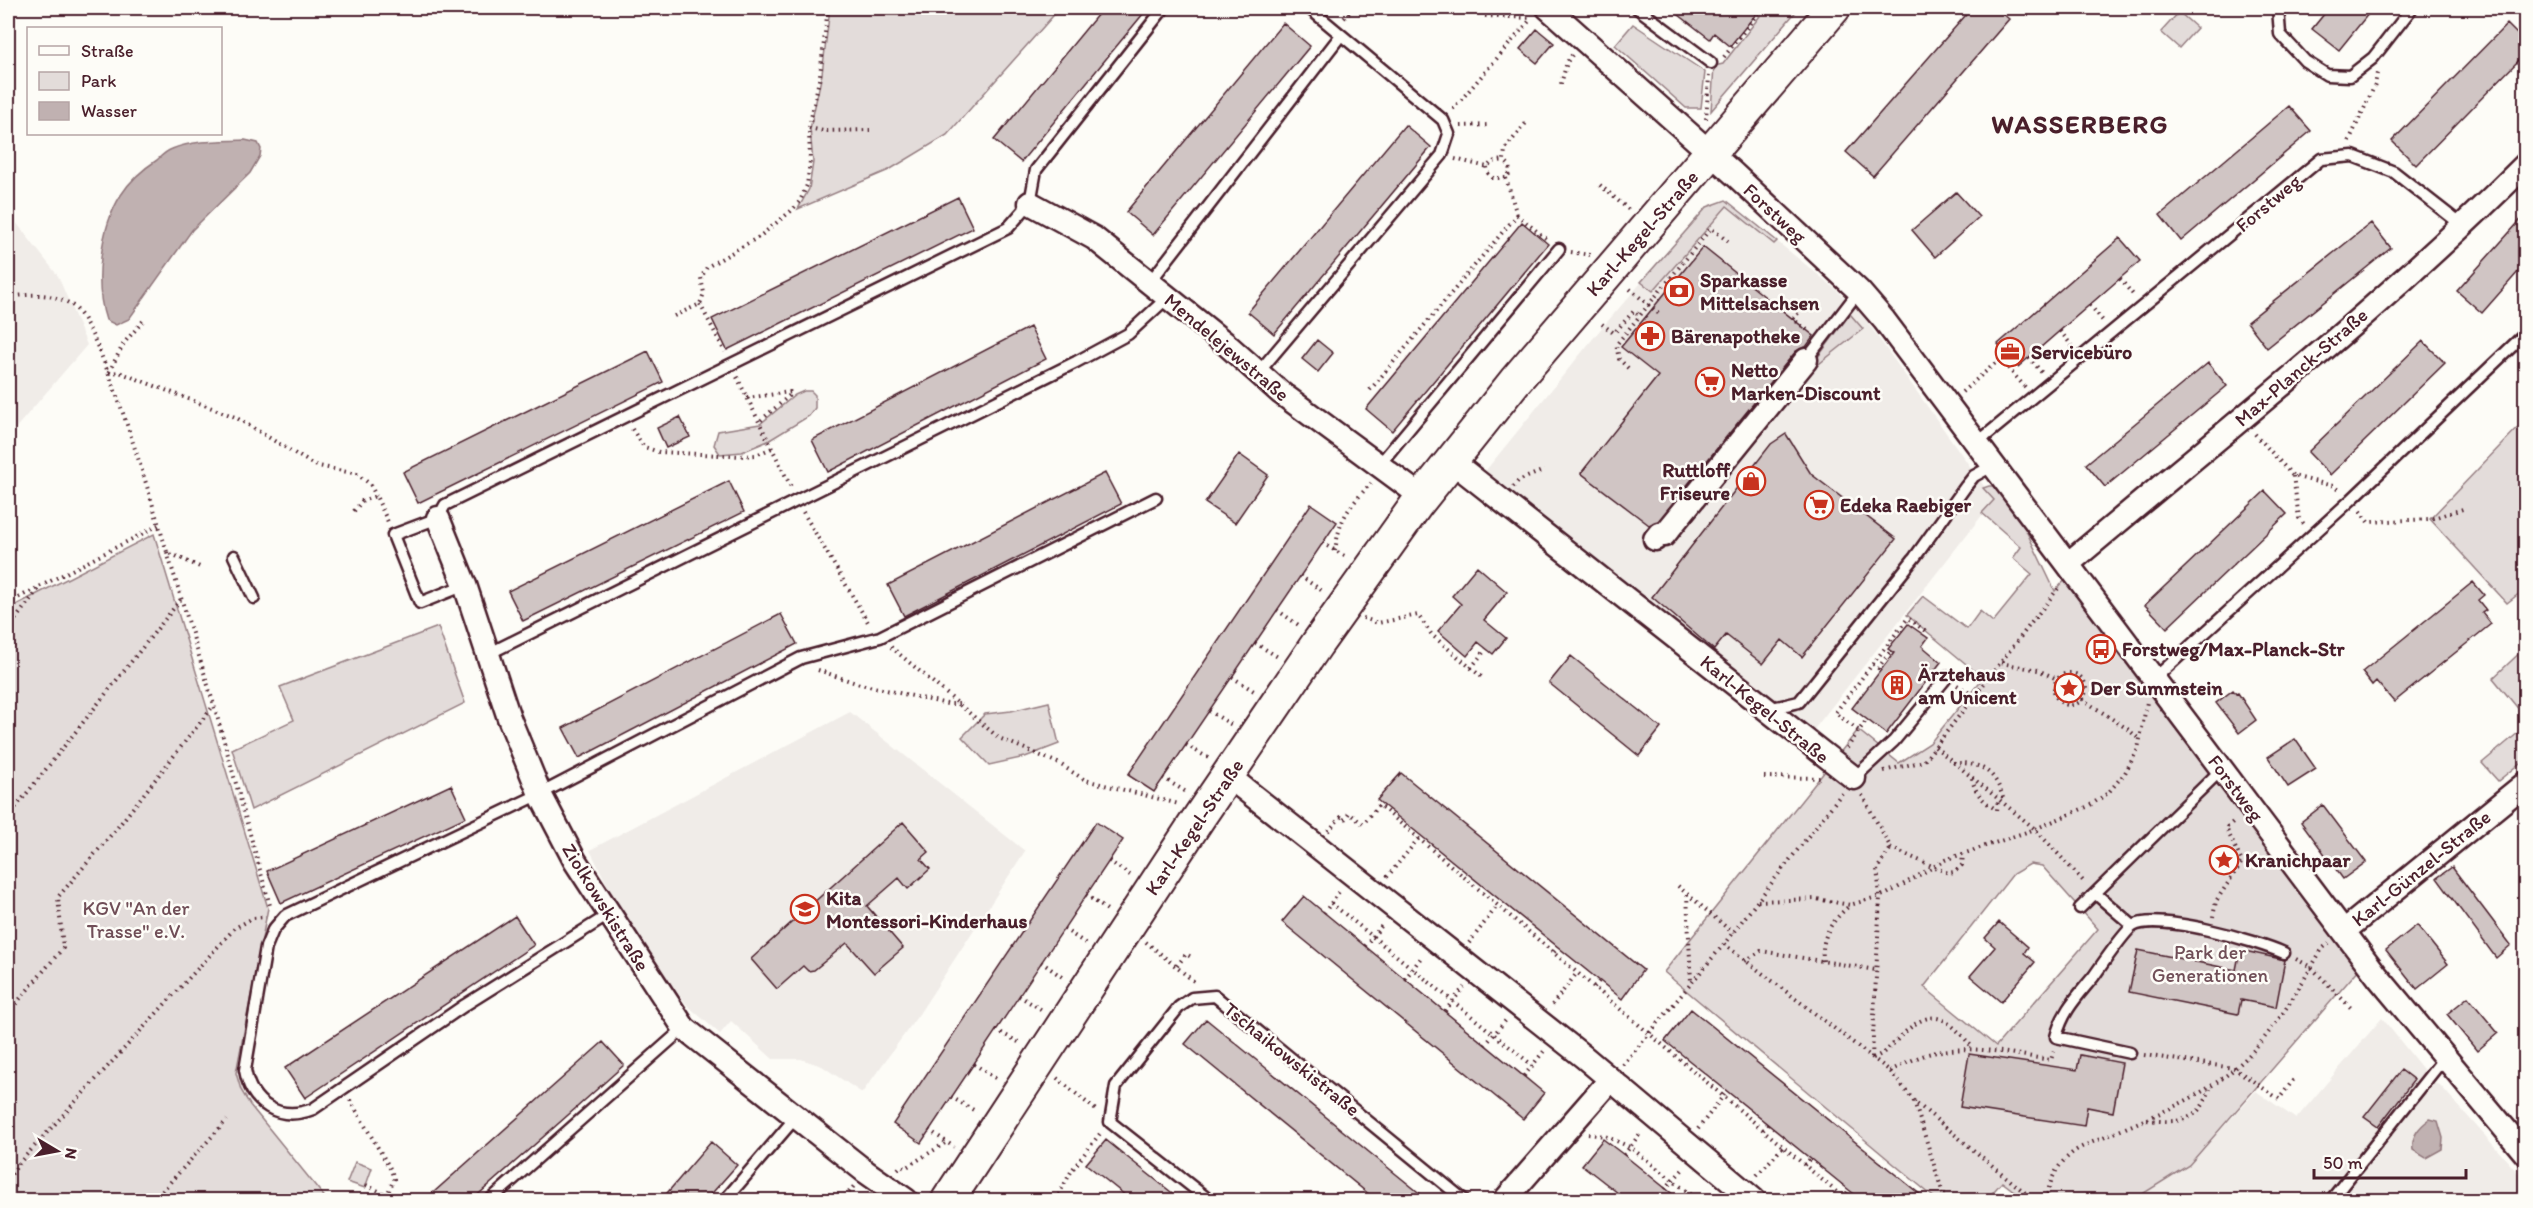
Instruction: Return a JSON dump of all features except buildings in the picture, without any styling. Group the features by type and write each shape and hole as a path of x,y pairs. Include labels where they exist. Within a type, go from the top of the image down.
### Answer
{"street":[{"name":"Karl-Kegel-Straße","path":"948,1200 1221,768 1317,644 1422,497 1590,292 1708,139 1834,8"},
{"name":"Forstweg","path":"1538,13 1583,40 1708,139 1859,291 2071,566 2344,931 2444,1058 2526,1154"},
{"name":"Max-Planck-Straße","path":"2071,566 2463,226 2526,164"},
{"name":"Mendelejewstraße","path":"1030,204 1094,238 1150,282 1281,393 1422,497"},
{"path":"1655,539 1659,534 1664,535 1806,360"},
{"name":"Karl-Kegel-Straße","path":"1450,460 1854,778"},
{"name":"Ziolkowskistraße","path":"438,518 465,585 509,718 540,794 575,861 684,1028 906,1200"},
{"path":"1221,768 1548,1029 1749,1196"},
{"name":"Karl-Günzel-Straße","path":"2344,931 2526,783"},
{"path":"1505,1200 1610,1080"}],"lane":[{"path":"465,585 420,603 393,535 438,518 445,505 1008,228 1030,204 1036,170 1164,8"},
{"path":"1258,373 1442,155 1449,134 1445,123 1309,8"},
{"path":"1637,8 1711,63"},
{"path":"2278,8 2280,34 2306,61 2326,75 2350,76 2373,58 2412,8"},
{"path":"1150,282 1341,35"},
{"name":"Forstweg","path":"1977,443 2320,159 2353,156 2394,172 2463,226"},
{"path":"1381,467 1559,249"},
{"path":"1806,360 1859,291"},
{"path":"486,654 798,502 1128,334 1167,298"},
{"path":"2156,682 2526,333"},
{"path":"1765,709 1799,702 1915,557 1974,476 1994,465"},
{"path":"610,914 465,1005 313,1109 303,1113 280,1113 269,1108 250,1090 245,1070 266,947 277,923 285,916 540,794 795,661 880,638 1156,498"},
{"path":"234,556 254,598"},
{"path":"1854,778 1894,741 1947,677"},
{"path":"2080,908 2222,769"},
{"path":"2096,894 2133,926"},
{"path":"2130,1053 2056,1037 2061,1017 2133,926 2155,921 2211,930 2261,942 2284,953"},
{"name":"Tschaikowskistraße","path":"1110,1122 1116,1086 1179,1007 1192,998 1215,996 1464,1200"},
{"path":"490,1200 684,1028"},
{"path":"2331,1200 2444,1058"},
{"path":"725,1200 796,1117"},
{"path":"1110,1122 1209,1200"}],"path":[{"path":"674,316 700,304 704,293 701,278 707,267 759,237 791,212 801,201 807,185 809,128 820,75 828,8"},
{"path":"1708,139 1711,63 1721,61 1762,8"},
{"path":"1485,16 1538,13"},
{"path":"1445,123 1538,13"},
{"path":"1561,84 1567,62 1583,40"},
{"path":"2353,156 2348,145 2375,85 2377,72 2373,58"},
{"path":"1445,123 1490,125"},
{"path":"1504,160 1505,149 1526,123"},
{"path":"809,128 834,131 870,130"},
{"path":"1455,159 1487,167"},
{"path":"1487,167 1492,162 1504,160"},
{"path":"1504,160 1509,165 1510,173 1506,178"},
{"path":"1487,167 1488,173 1493,178 1506,178"},
{"path":"1506,178 1517,215 1559,249 1594,256"},
{"path":"1600,185 1632,213"},
{"path":"1370,390 1517,215"},
{"path":"1628,368 1619,359 1616,345 1647,304 1712,228 1728,241"},
{"path":"2120,279 2143,306"},
{"path":"1630,289 1659,314"},
{"path":"8,297 48,296 62,299 76,308 88,325 108,373 159,525 214,705 272,914 268,917 253,918 236,928 20,1162 8,1179"},
{"path":"700,304 798,502 865,620 880,638 999,738 1058,763 1085,780 1184,805"},
{"path":"1806,304 1793,318 1822,340"},
{"path":"1602,324 1614,333 1634,311 1639,315"},
{"path":"108,373 124,343 143,321"},
{"path":"1948,404 2006,354"},
{"path":"2000,359 2012,373"},
{"path":"108,373 119,372 236,417 314,465 357,474 370,484 393,535"},
{"path":"747,398 790,392 791,394 759,422"},
{"path":"625,416 636,438 644,447 659,452 740,456 756,455 772,448"},
{"path":"2241,418 2293,476 2299,518 2313,535"},
{"path":"1335,551 1341,521 1346,511 1381,467"},
{"path":"1502,501 1518,481 1544,470"},
{"path":"2293,476 2333,486 2351,500 2368,522 2430,519 2466,508"},
{"path":"354,511 362,501 376,496"},
{"path":"8,603 159,525"},
{"path":"1322,543 1351,560"},
{"path":"167,552 202,568"},
{"path":"1764,777 1854,778 1924,762 1976,697 2071,566"},
{"path":"1300,576 1327,594"},
{"path":"8,629 41,587"},
{"path":"8,817 182,599"},
{"path":"1277,610 1303,628"},
{"path":"1360,616 1369,622 1378,623 1418,615 1432,635 1483,678"},
{"path":"1858,730 1835,713 1908,618 1925,631 1923,634"},
{"path":"1255,643 1281,659"},
{"path":"1471,668 1486,649"},
{"path":"1873,664 1878,668 1891,651"},
{"path":"795,661 856,683 947,704 959,704"},
{"path":"2001,663 2038,670 2057,679"},
{"path":"2065,673 2080,676 2086,685 2085,695 2078,703 2068,705 2058,700 2054,690 2057,679 2065,673"},
{"path":"1232,677 1257,693"},
{"path":"1947,677 1976,697"},
{"path":"1823,961 1822,948 1827,930 1834,919 1850,905 1880,896 1945,860 2035,830 2089,806 2108,793 2125,773 2138,749 2148,696 2156,682"},
{"path":"2082,699 2113,718 2140,740"},
{"path":"8,1013 63,948 58,897 117,828 214,705"},
{"path":"1209,711 1235,727"},
{"path":"1852,739 1866,718"},
{"path":"1186,745 1221,768"},
{"path":"1935,747 2035,830 2096,894"},
{"path":"1953,763 1969,762 1991,774 2004,802"},
{"path":"1164,778 1191,795"},
{"path":"1854,778 1890,848 1943,872 1954,872 1962,865 1963,854"},
{"path":"1610,1080 1733,933 1854,778"},
{"path":"1972,778 1983,801 1997,810 1998,798"},
{"path":"1316,846 1341,817 1344,820 1349,813 1363,824 1379,805 1478,885 1498,906 1577,973 1685,1060 1723,1096 1845,1199 1849,1190"},
{"path":"2211,930 2216,901 2242,862 2226,828 2250,807"},
{"path":"1375,892 1419,838"},
{"path":"1872,1058 1880,896 1877,870 1890,848"},
{"path":"1109,861 1136,879"},
{"path":"1324,913 1352,874"},
{"path":"1678,886 1733,933"},
{"path":"1687,894 1691,982"},
{"path":"1086,896 1113,914"},
{"path":"1758,901 1817,899 1850,905"},
{"path":"1331,903 1532,1065"},
{"path":"1457,957 1498,906"},
{"path":"1365,946 1396,909"},
{"path":"1515,920 1518,915"},
{"path":"1064,929 1091,947"},
{"path":"2046,1200 2050,1178 2072,1152 2210,1088 2234,1068 2261,1043 2285,1012 2322,949 2344,931"},
{"path":"1405,979 1435,939"},
{"path":"1143,940 1198,984"},
{"path":"1724,944 1890,1071 1914,1101 2034,1200"},
{"path":"1554,952 1558,948"},
{"path":"1745,960 1761,951 1876,970"},
{"path":"2284,953 2311,968 2353,1010"},
{"path":"1177,966 1186,954 1193,958"},
{"path":"1041,963 1068,982"},
{"path":"1445,1011 1476,972"},
{"path":"1524,1076 1532,1065 1577,973"},
{"path":"1594,987 1599,981"},
{"path":"1019,996 1047,1013"},
{"path":"1485,1045 1518,1005"},
{"path":"1872,1058 1883,1054 1920,1020 1933,1017 1953,1024 1973,1048"},
{"path":"996,1030 1025,1046"},
{"path":"1890,1071 1926,1055 1973,1048 2051,1060 2056,1037"},
{"path":"2130,1053 2234,1068 2278,1099 2294,1079"},
{"path":"974,1064 1001,1082"},
{"path":"1054,1076 1110,1122 1072,1170 1056,1200"},
{"path":"2144,1120 2183,1120 2200,1110 2210,1088"},
{"path":"1686,1144 1727,1091"},
{"path":"951,1097 980,1114"},
{"path":"1914,1101 1945,1200"},
{"path":"350,1102 391,1170 394,1179 387,1195 388,1200"},
{"path":"154,1200 227,1120"},
{"path":"1572,1123 1585,1133 1605,1136 1630,1147 1698,1200"},
{"path":"1763,1130 1767,1124"},
{"path":"929,1130 958,1149"},
{"path":"888,1187 901,1166 905,1168 947,1142"},
{"path":"1623,1155 1630,1147"},
{"path":"1749,1196 1783,1147"},
{"path":"1804,1165 1810,1158"},
{"path":"1665,1189 1673,1180"},
{"path":"366,1185 387,1195"},
{"path":"842,1200 844,1197 850,1200"}],"shaded area":[{"path":"1726,200 1832,286 1860,312 1994,500 1808,737 1482,475 1600,330 1707,207"},
{"path":"8,212 58,276 87,345 8,437"},
{"name":"Kita Montessori-Kinderhaus","path":"850,712 1025,851 919,1014 862,1093 822,1066 801,1059 773,1059 731,1021 720,1034 687,1005 647,951 613,896 590,850"},
{"path":"2382,1018 2434,1083 2440,1085 2526,1182 2525,1200 2134,1200 2189,1165 2256,1091 2296,1119"}],"green space":[{"path":"830,8 1060,8 947,135 889,170 798,209 809,189 813,162 810,129 822,74"},
{"path":"1766,8 1799,8 1711,111 1714,66 1723,64"},
{"path":"2179,12 2197,28 2179,48 2161,32"},
{"path":"1633,24 1705,72 1701,108 1686,108 1615,45"},
{"path":"1726,200 1777,241 1774,244 1727,206 1653,291 1641,282 1707,207"},
{"path":"1850,314 1863,329 1815,367 1812,365"},
{"path":"811,391 815,395 815,408 809,416 768,441 742,452 720,454 714,445 718,431 760,424 795,395"},
{"path":"2525,420 2525,589 2507,603 2430,519"},
{"name":"Park der Generationen","path":"1996,486 2011,499 2055,591 2066,579 2360,968 2189,1165 2133,1200 2026,1200 2002,1182 1986,1200 1937,1200 1664,972 1858,730 1899,763 1930,743 1983,678 1907,615 1923,596 1967,629 1980,611 1993,622 2032,574 2013,558 2021,547 1982,513 1994,500 1983,488","holes":["2030,864 2042,866 2098,929 1996,1046 1924,987 2013,874"]},
{"name":"KGV \"An der Trasse\" e.V.","path":"154,534 268,908 236,1073 241,1090 250,1105 327,1200 8,1200 8,609"},
{"path":"438,627 465,703 251,810 232,749 294,720 280,687"},
{"path":"2525,648 2525,717 2493,678"},
{"path":"1049,702 1059,744 1025,757 989,765 962,737 985,714 1011,711"},
{"path":"2525,727 2525,759 2498,781 2482,763"},
{"path":"355,1162 372,1168 365,1188 347,1182"}],"water":[{"path":"245,140 258,143 261,149 260,156 250,173 192,230 129,319 116,325 106,320 100,290 101,256 108,223 121,195 142,171 170,150 198,142"},
{"path":"2430,1119 2438,1121 2443,1138 2442,1149 2426,1158 2413,1150 2413,1140 2422,1125"}],"place":[{"name":"Sparkasse Mittelsachsen","path":"1679,291"},
{"name":"Bärenapotheke","path":"1650,336"},
{"name":"Servicebüro","path":"2010,352"},
{"name":"Netto Marken-Discount","path":"1710,382"},
{"name":"Ruttloff Friseure","path":"1751,481"},
{"name":"Edeka Raebiger","path":"1819,505"},
{"name":"Forstweg/Max-Planck-Str","path":"2101,649"},
{"name":"Ärztehaus am Unicent","path":"1897,685"},
{"name":"Der Summstein","path":"2069,688"},
{"name":"Kranichpaar","path":"2224,860"},
{"name":"Kita Montessori-Kinderhaus","path":"805,909"}],"district":[{"name":"WASSERBERG","path":"2080,124"}]}
